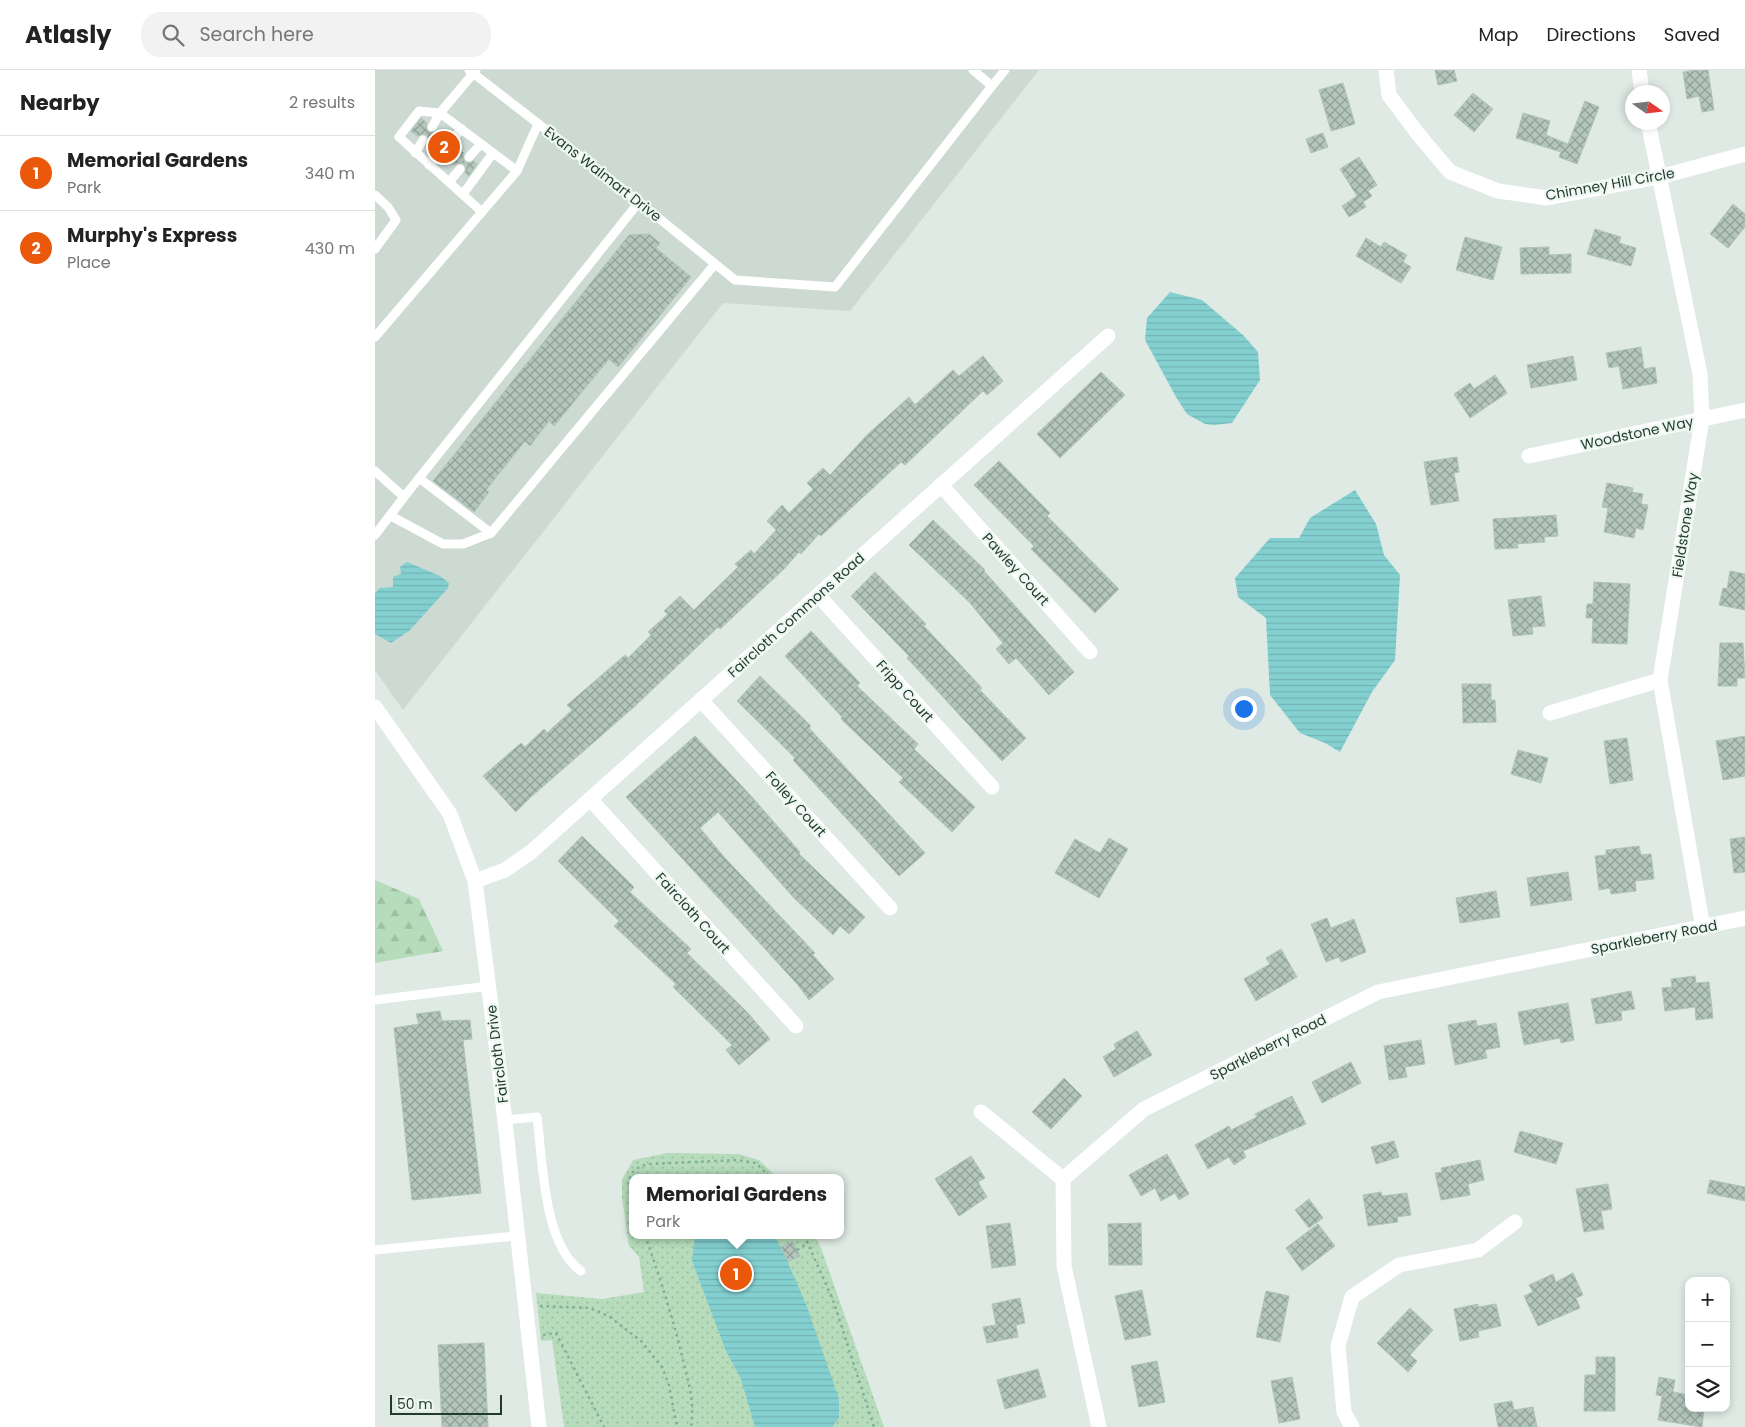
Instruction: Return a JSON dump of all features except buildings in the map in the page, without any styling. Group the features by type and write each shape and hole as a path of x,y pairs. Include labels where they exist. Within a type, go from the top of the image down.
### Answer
{"street":[{"name":"Chimney Hill Circle","path":"1386,70 1389,96 1450,172 1497,191 1547,198 1659,177 1745,154"},
{"path":"1639,70 1641,85"},
{"name":"Fieldstone Way","path":"1650,130 1700,374 1703,419 1660,680 1703,928"},
{"name":"Faircloth Commons Road","path":"475,881 515,864 590,800 1108,336"},
{"name":"Woodstone Way","path":"1529,456 1745,410"},
{"name":"Pawley Court","path":"941,485 1090,652"},
{"name":"Fripp Court","path":"818,594 992,787"},
{"path":"1550,713 1660,680"},
{"name":"Folley Court","path":"701,700 890,908"},
{"name":"Faircloth Drive","path":"375,707 450,814 475,881 505,1120 516,1236 539,1427"},
{"name":"Faircloth Court","path":"590,800 796,1026"},
{"name":"Sparkleberry Road","path":"1063,1179 1144,1109 1378,992 1703,928 1745,918"},
{"path":"981,1112 1063,1179 1064,1266 1099,1427"},
{"path":"1352,1427 1344,1412 1337,1346 1352,1297 1399,1265 1479,1250 1515,1222"}],"lane":[{"path":"973,70 992,86 1005,70"},
{"path":"432,127 440,113 473,71"},
{"name":"Evans Walmart Drive","path":"473,71 735,280 835,287 992,86"},
{"path":"483,212 399,137 419,111 440,113 517,172"},
{"path":"375,337 517,172 538,124"},
{"path":"450,141 462,129"},
{"path":"415,153 423,140"},
{"path":"469,157 481,144"},
{"path":"429,165 439,153"},
{"path":"463,194 493,153"},
{"path":"449,182 460,169"},
{"path":"375,195 388,207 396,220 375,249"},
{"path":"375,200 388,207"},
{"path":"375,535 639,202"},
{"path":"391,516 443,544 463,544 491,533 715,264"},
{"path":"375,471 404,497"},
{"path":"419,478 491,533"},
{"path":"375,1000 489,986"},
{"path":"505,1120 537,1117 549,1219 569,1263 581,1271"},
{"path":"375,1250 516,1236"}],"path":[{"path":"631,1174 639,1166 649,1164 737,1160 756,1163 767,1174"},
{"path":"646,1239 670,1310 692,1396 693,1412 691,1427"},
{"path":"806,1239 833,1300 874,1427"},
{"path":"797,1250 809,1243"},
{"path":"525,1312 544,1305 590,1308 610,1317 641,1341 662,1366 669,1385 677,1427"},
{"path":"537,1336 556,1333 604,1427"}],"shaded area":[{"path":"375,70 1039,70 850,311 723,303 403,710 375,670"}],"green space":[{"path":"375,880 419,899 443,951 375,963"},
{"path":"668,1153 739,1154 759,1160 774,1174 629,1174 629,1239 816,1239 821,1248 884,1427 564,1427 552,1340 541,1341 536,1293 602,1299 644,1292 639,1257 629,1246 622,1197 622,1180 633,1160"}],"water":[{"path":"1170,292 1202,300 1243,335 1258,352 1260,380 1232,423 1205,424 1187,414 1145,340 1147,318"},
{"path":"1355,490 1376,524 1384,555 1400,575 1395,660 1372,692 1340,752 1325,743 1300,733 1270,695 1266,618 1238,597 1235,578 1270,538 1299,538 1310,518"},
{"path":"407,562 440,576 449,583 448,588 409,631 391,643 375,634 375,593 380,588 393,587 393,577 401,574 400,567"},
{"path":"695,1239 776,1239 806,1304 839,1399 839,1418 832,1427 755,1427 741,1379 726,1351 692,1261"}],"place":[{"name":"Murphy's Express","path":"444,147"},
{"name":"Memorial Gardens","path":"736,1274"}]}
